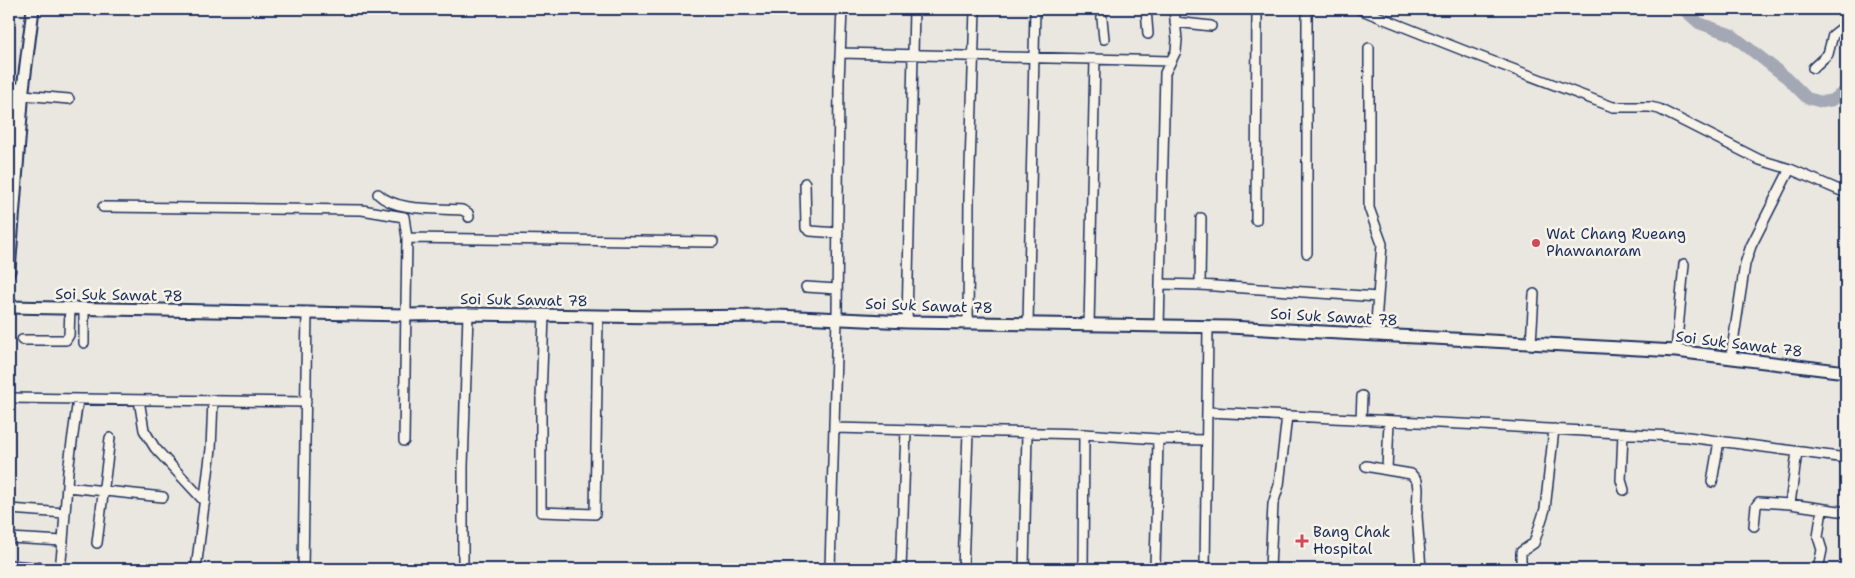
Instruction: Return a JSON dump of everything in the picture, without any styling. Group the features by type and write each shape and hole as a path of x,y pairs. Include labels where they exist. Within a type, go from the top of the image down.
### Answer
{"street":[{"path":"9,271 23,92 33,9"},
{"path":"830,569 837,318 842,9"},
{"path":"907,322 914,9"},
{"path":"968,323 969,198 975,9"},
{"path":"1028,324 1035,9"},
{"path":"1101,9 1104,39"},
{"path":"1146,9 1148,34"},
{"path":"1159,327 1165,73 1176,51 1174,9"},
{"path":"1256,220 1257,9"},
{"path":"1307,253 1308,9"},
{"path":"1359,9 1612,107 1650,107 1659,109 1760,160 1790,169 1846,193"},
{"path":"1175,22 1211,26"},
{"path":"1813,68 1828,54 1833,35 1846,25"},
{"path":"1369,48 1369,208 1382,244 1375,335"},
{"path":"841,53 1171,62"},
{"path":"1089,325 1095,59"},
{"path":"9,87 23,92 69,99"},
{"path":"1731,356 1745,264 1790,169"},
{"path":"805,183 806,228 810,231 838,233"},
{"path":"378,194 390,203 462,210 468,213 469,216"},
{"path":"404,440 406,238 404,217 407,206"},
{"path":"103,208 358,210 404,217"},
{"path":"1200,285 1201,218"},
{"path":"406,238 713,242"},
{"path":"1676,351 1684,264"},
{"path":"1160,284 1378,297"},
{"path":"806,287 837,289"},
{"path":"1531,343 1534,294"},
{"name":"Soi Suk Sawat 78","path":"9,307 406,315 777,316 907,322 1208,327 1676,351 1731,356 1846,372"},
{"path":"22,340 66,340 69,335 70,309"},
{"path":"84,309 84,343"},
{"path":"303,569 307,312"},
{"path":"463,569 463,466 468,314"},
{"path":"544,315 541,398 541,512 595,514 598,316"},
{"path":"1205,569 1208,327"},
{"path":"1361,420 1362,396"},
{"path":"9,398 306,402"},
{"path":"60,569 67,487 78,399"},
{"path":"139,400 144,430 155,448 205,502"},
{"path":"196,569 211,449 213,400"},
{"path":"1207,412 1688,437 1846,458"},
{"path":"1270,569 1273,504 1279,485 1287,416"},
{"path":"1386,470 1389,421"},
{"path":"834,428 1084,434 1206,440"},
{"path":"1521,569 1521,552 1534,543 1545,509 1554,429"},
{"path":"901,569 906,430"},
{"path":"963,569 968,432"},
{"path":"1024,569 1027,433"},
{"path":"1623,433 1621,480 1624,490"},
{"path":"1083,569 1084,434"},
{"path":"98,543 110,438"},
{"path":"1155,569 1158,439"},
{"path":"1712,482 1719,441"},
{"path":"1790,504 1797,452"},
{"path":"1366,466 1411,474 1417,481 1417,516 1421,569"},
{"path":"67,487 163,497"},
{"path":"1754,526 1756,506 1759,502 1790,504 1846,512"},
{"path":"9,509 65,513"},
{"path":"1818,569 1822,550 1818,536 1822,509"},
{"path":"9,538 63,541"},
{"path":"9,564 54,569"}],"waterway":[{"path":"1683,9 1699,23 1732,35 1787,78 1807,98 1822,102 1833,100 1846,90"}],"place":[{"name":"Wat Chang Rueang Phawanaram","path":"1536,243"},
{"name":"Bang Chak Hospital","path":"1302,541"}]}
